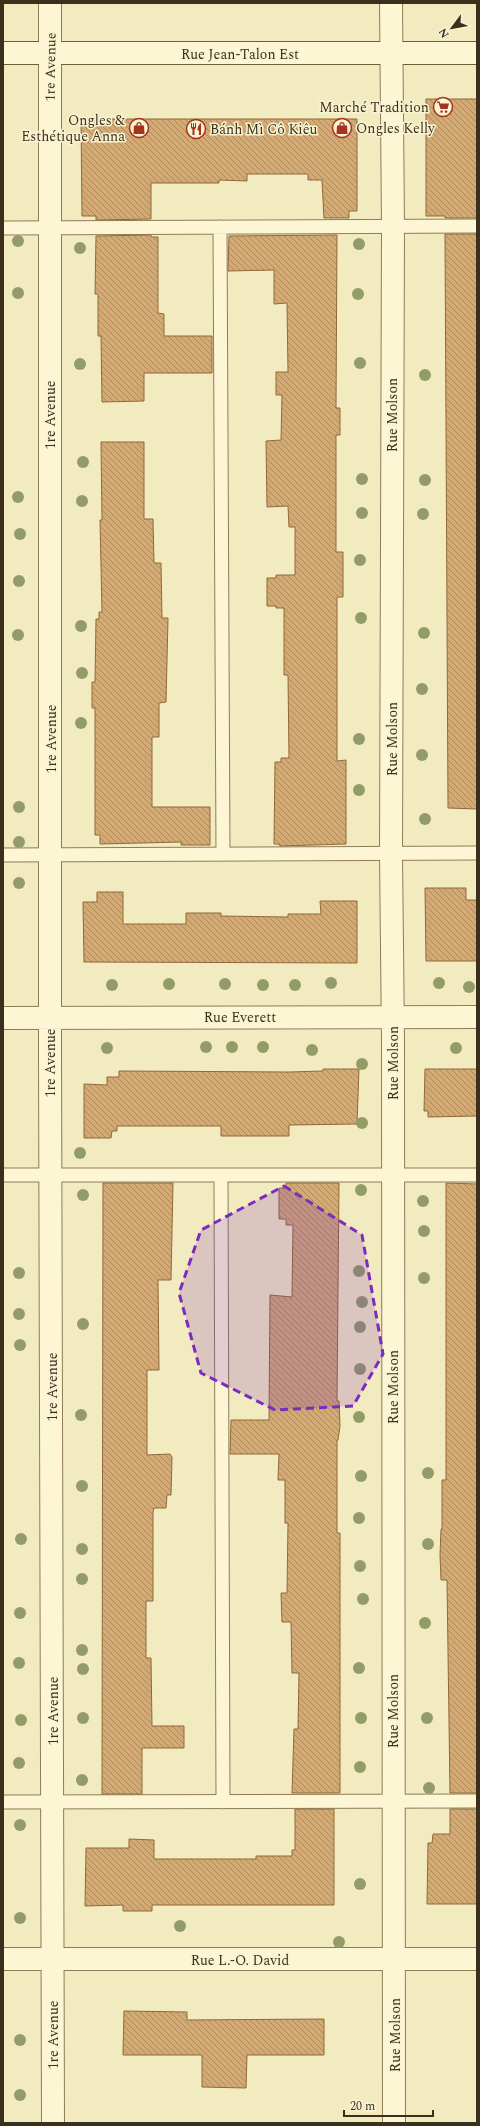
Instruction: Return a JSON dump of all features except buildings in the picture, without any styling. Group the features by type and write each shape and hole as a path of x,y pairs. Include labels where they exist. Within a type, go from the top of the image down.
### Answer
{"street":[{"name":"1re Avenue","path":"50,3 50,1017 54,1959 53,2123"},
{"name":"Rue Molson","path":"390,3 393,227 391,854 393,1017 394,2123"},
{"name":"Rue Jean-Talon Est","path":"3,53 477,53"},
{"name":"Rue Everett","path":"3,1018 477,1017"},
{"name":"Rue L.-O. David","path":"3,1959 477,1959"}],"lane":[{"path":"3,228 477,226"},
{"path":"220,227 223,854"},
{"path":"3,855 477,853"},
{"path":"3,1175 477,1175"},
{"path":"221,1175 224,1802"},
{"path":"3,1802 477,1801"}],"highlighted area":[{"path":"284,1186 362,1235 383,1354 353,1406 275,1410 201,1373 179,1293 201,1230"}],"place":[{"name":"Marché Tradition","path":"443,107"},
{"name":"Ongles & Esthétique Anna","path":"139,128"},
{"name":"Ongles Kelly","path":"342,128"},
{"name":"Bánh Mì Cô Kiêu","path":"196,129"}]}
